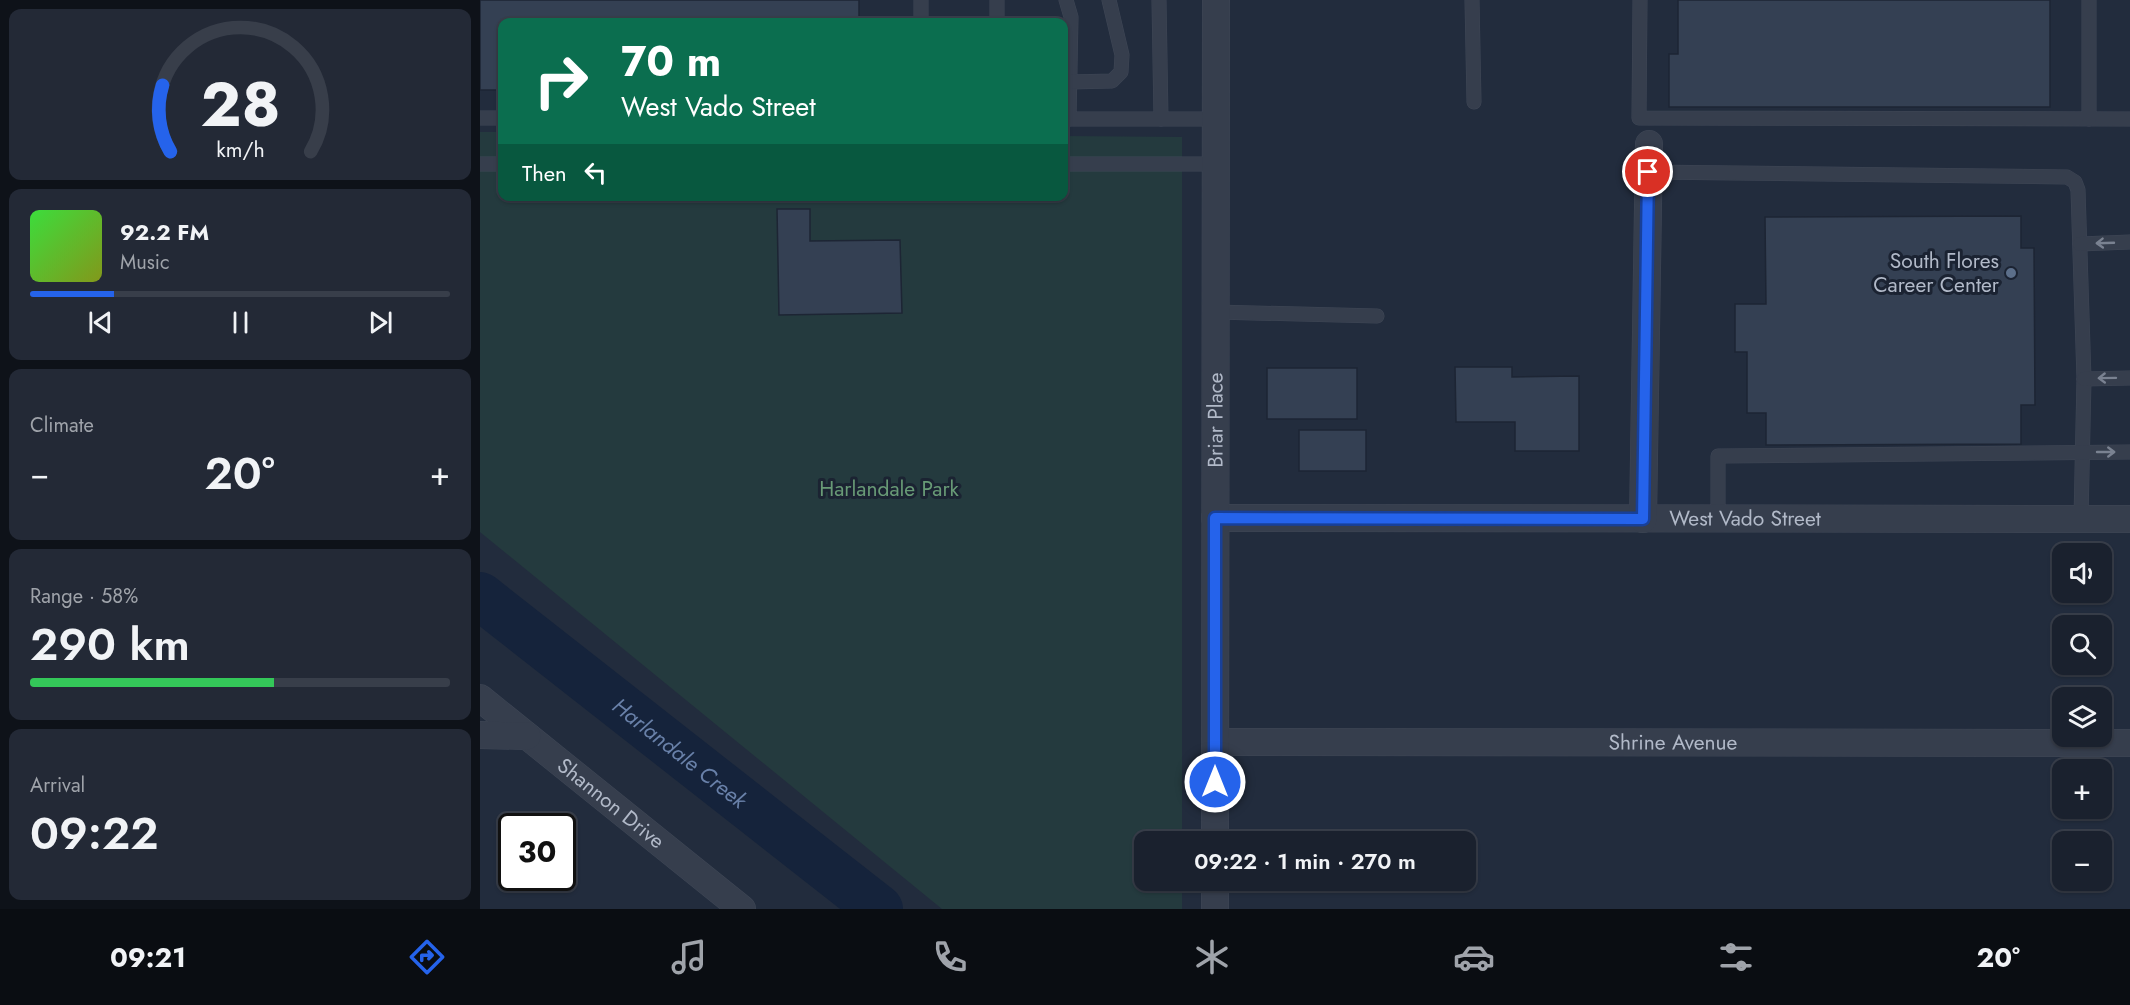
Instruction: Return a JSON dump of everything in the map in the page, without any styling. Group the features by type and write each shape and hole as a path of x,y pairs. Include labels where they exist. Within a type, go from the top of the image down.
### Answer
{"street":[{"name":"Briar Place","path":"1215,831 1216,0"},
{"path":"1643,519 1649,144"},
{"name":"West Vado Street","path":"1215,518 2130,519"},
{"name":"Shannon Drive","path":"480,698 742,909"},
{"path":"480,735 527,736"},
{"name":"Shrine Avenue","path":"1215,742 2130,743"},
{"path":"1215,891 1215,909"}],"lane":[{"path":"921,0 921,18"},
{"path":"997,0 997,18"},
{"path":"1066,0 1071,17 1068,100"},
{"path":"1071,17 1080,0"},
{"path":"1070,82 1112,81 1121,72 1122,55 1109,0"},
{"path":"1159,0 1161,119"},
{"path":"1472,0 1474,102"},
{"path":"1640,0 1639,118 2130,119"},
{"path":"2089,0 2089,119"},
{"path":"480,118 498,118"},
{"path":"1068,119 1216,119"},
{"path":"480,164 498,164"},
{"path":"1068,164 1217,164"},
{"path":"1648,172 2067,177 2075,182 2078,190 2084,379 2081,519"},
{"path":"2080,244 2130,242"},
{"path":"1216,312 1377,316"},
{"path":"2084,379 2130,378"},
{"path":"1718,519 1718,456 2130,452"}],"green space":[{"name":"Harlandale Park","path":"480,132 498,132 498,201 1068,201 1068,136 1182,137 1182,831 1134,831 1134,891 1182,891 1182,909 942,909 480,532"}],"building":[{"path":"480,0 859,0 859,18 498,18 498,90 480,90"},
{"path":"1678,0 2050,0 2050,107 1669,107 1669,54 1678,54"},
{"path":"777,209 810,209 810,241 900,240 902,313 779,315"},
{"path":"2021,216 2021,248 2034,248 2035,405 2021,405 2021,444 1766,445 1766,413 1747,413 1747,352 1735,352 1735,304 1766,304 1765,217"},
{"path":"1455,367 1512,367 1512,377 1579,376 1579,451 1515,451 1515,422 1456,422"},
{"path":"1267,368 1357,368 1357,419 1267,419"},
{"path":"1299,430 1366,430 1366,471 1299,471"}],"waterway":[{"name":"Harlandale Creek","path":"480,596 879,909"}],"place":[{"name":"South Flores Career Center","path":"2011,273"}],"route":[{"path":"1215,782 1215,518 1643,519 1648,172"}]}
